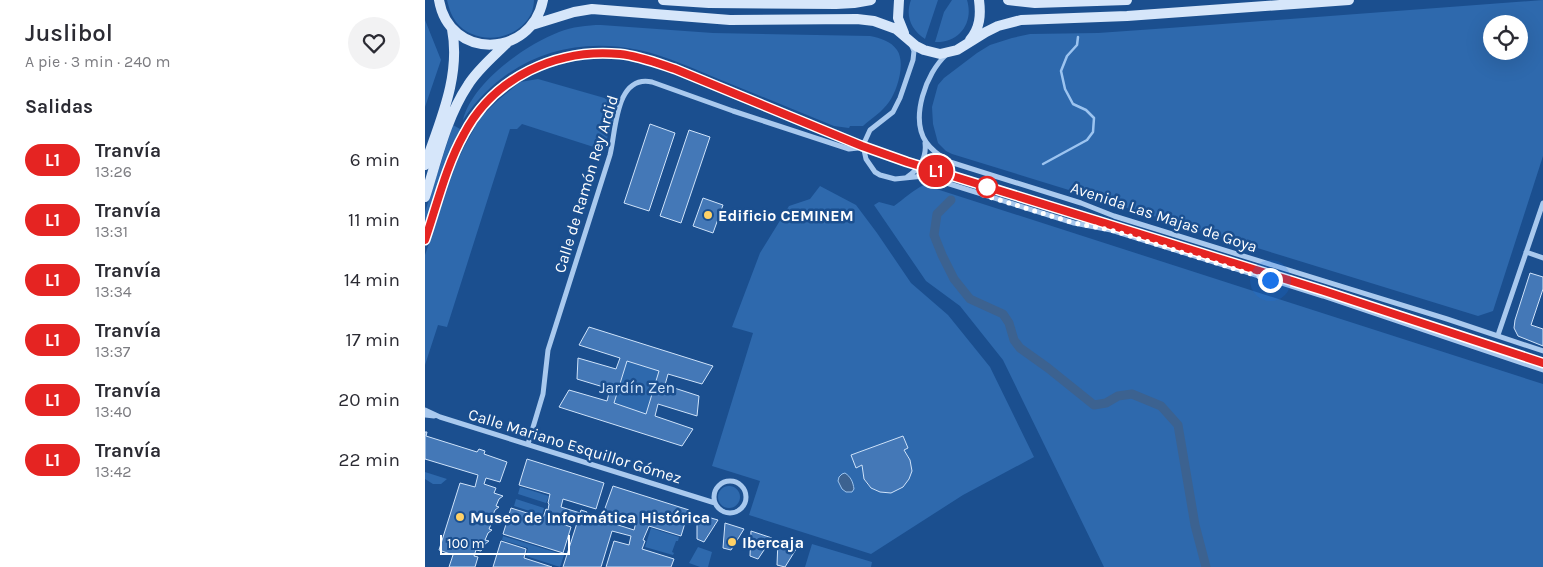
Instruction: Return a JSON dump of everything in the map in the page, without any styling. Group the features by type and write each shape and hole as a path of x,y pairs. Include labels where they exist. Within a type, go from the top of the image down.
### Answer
{"main road":[{"path":"425,197 451,118 461,96 474,76 507,43 532,25 543,0"},
{"path":"663,0 709,3 836,4 871,0"},
{"path":"899,0 898,18 901,30 908,39"},
{"path":"968,42 975,33 980,20 979,0"},
{"path":"1008,0 1025,3 1052,3 1127,0"},
{"path":"532,25 574,12 592,9 730,20 867,20 891,26 924,50 934,53 951,52 998,26 1021,20 1127,16 1349,0"},
{"path":"438,2 445,19 452,29 463,38 479,44 494,46 507,43"},
{"path":"425,165 453,76 455,55 452,29"}],"street":[{"path":"865,141 870,130 893,112 900,98 913,60 914,51 908,39"},
{"path":"906,177 917,169 922,162 925,152 925,142 920,122 922,97 931,74 942,58 951,52"},
{"name":"Calle de Ramón Rey Ardid","path":"528,444 543,394 548,350 607,166 613,130 628,89 636,83 646,80 849,149 859,148 865,141"},
{"name":"Avenida Las Majas de Goya","path":"865,141 864,150 875,172 889,178 928,177 1074,223 1111,230 1323,296 1543,370"},
{"name":"Avenida Las Majas de Goya","path":"925,142 940,156 956,164 1081,202 1114,216 1499,335 1543,351"},
{"path":"1499,335 1543,203"},
{"path":"1526,252 1543,258"},
{"name":"Calle Mariano Esquillor Gómez","path":"425,410 440,417 715,502"},
{"name":"Calle Mariano Esquillor Gómez","path":"425,415 440,417"},
{"path":"729,481 739,484 745,493 744,504 732,513 721,511 715,502 714,495 719,485 729,481"},
{"path":"702,499 714,495"}],"green space":[{"path":"447,0 534,0 534,4 526,22 517,29 497,37 485,37 474,35 464,30 453,17"},
{"path":"911,0 938,0 925,39 913,27 909,17"},
{"path":"952,0 967,0 969,8 966,24 958,35 951,39 935,42 944,12"},
{"path":"1543,0 1543,156 1493,311 1478,316 952,154 938,143 933,124 932,107 938,85 944,78 977,53 990,45 1030,34 1098,33"},
{"path":"425,20 441,60 425,107"},
{"path":"590,25 713,33 870,36 888,42 895,47 900,56 901,69 892,97 883,109 863,126 850,126 849,128 834,126 660,56 613,46 587,46 539,57 518,68 497,82 479,99 463,120 468,106 477,92 488,79 516,56 545,38 559,32"},
{"path":"538,79 615,101 618,107 603,150 522,124 517,129 510,129 447,327 438,325 425,365 425,255 455,166 475,127 472,126 520,82"},
{"path":"453,125 467,133 452,164 425,246 425,212"},
{"path":"924,185 1543,384 1543,567 1104,567 1003,360 960,306 926,281 874,205 879,202 894,206"},
{"path":"820,186 856,205 911,283 948,315 990,367 1034,457 963,495 871,554 749,515 760,481 712,466 753,333 732,327 760,253 789,206 810,199","holes":["903,436 908,448 904,450 910,460 911,470 909,478 897,490 888,492 880,492 872,488 865,481 862,465 856,467 851,455"]},
{"name":"Jardín Zen","path":"627,361 659,371 646,414 614,403"},
{"path":"425,472 447,479 441,484 433,484 425,479"},
{"path":"725,486 733,486 740,493 740,501 733,508 725,508 718,501 718,493"},
{"path":"520,487 549,496 546,503 518,494"},
{"path":"516,499 544,508 542,515 514,506"},
{"path":"651,528 679,537 672,552 674,553 673,555 645,547"},
{"path":"503,536 564,555 560,567 526,556 528,548 502,540"},
{"path":"812,544 872,562 871,567 805,567"},
{"path":"698,547 712,552 708,567 700,567 689,563"}],"shaded area":[{"path":"845,473 852,482 854,489 852,492 846,492 842,489 838,481 839,477"}],"building":[{"path":"650,124 675,133 649,211 624,203"},
{"path":"689,130 710,137 681,223 660,216"},
{"name":"Edificio CEMINEM","path":"703,198 723,205 713,233 693,226"},
{"path":"1530,273 1543,277 1543,289 1531,325 1543,329 1543,346 1518,336 1514,328"},
{"path":"589,327 713,366 702,384 668,374 665,385 699,396 697,416 658,404 655,416 693,429 682,446 559,407 569,390 607,401 610,389 577,379 578,358 616,369 620,358 579,345","holes":["627,361 659,371 646,414 614,403"]},
{"path":"425,432 427,432 426,436 477,452 479,449 485,451 484,454 507,462 500,482 486,478 484,484 496,488 494,493 503,496 499,499 496,506 499,507 495,510 492,517 496,518 489,529 492,530 488,533 485,540 489,541 481,551 476,550 474,556 478,557 475,567 449,567 453,555 439,550 460,483 475,487 478,475 425,459"},
{"path":"903,436 908,448 904,450 910,460 912,471 909,479 903,487 891,493 880,492 871,488 864,479 862,465 856,468 851,455"},
{"path":"527,459 604,483 596,509 563,499 561,507 580,513 581,510 587,512 586,515 609,522 609,519 613,520 616,521 615,524 634,530 636,522 604,511 613,486 689,510 681,536 649,526 643,540 645,541 642,549 674,559 671,567 606,567 614,541 629,545 631,536 612,531 601,567 563,567 578,520 558,514 556,522 571,527 563,553 503,534 511,508 543,518 546,509 548,510 550,494 519,485"},
{"path":"697,514 718,520 704,542 697,539"},
{"path":"725,523 744,529 731,550 723,548"},
{"path":"751,531 772,538 758,559 750,556"},
{"path":"778,540 798,546 785,567 777,565"},
{"path":"501,541 526,549 524,558 552,567 493,567"}],"waterway":[{"path":"1043,164 1087,140 1093,132 1094,118 1086,110 1073,104 1065,89 1061,71 1067,56 1077,45 1078,37"},
{"path":"951,200 937,214 934,235 954,279 970,299 1003,314 1009,323 1014,340 1020,348 1094,405 1106,403 1118,396 1132,394 1161,406 1178,425 1195,525 1206,567"}],"tram line":[{"path":"425,240 447,172 458,146 477,114 492,97 510,82 530,70 551,62 573,56 596,53 620,54 641,58 674,69 876,151 920,166 1324,291 1543,363"},
{"name":"L1","path":"425,240 458,145 475,116 498,90 520,75 556,60 596,53 621,54 675,69 862,146 907,162 1324,291 1543,363"}],"place":[{"name":"Edificio CEMINEM","path":"708,215"},
{"name":"Museo de Informática Histórica","path":"460,517"},
{"name":"Ibercaja","path":"732,542"}],"route":[{"path":"987,187 983,195 1074,223 1111,230 1270,280"}]}
